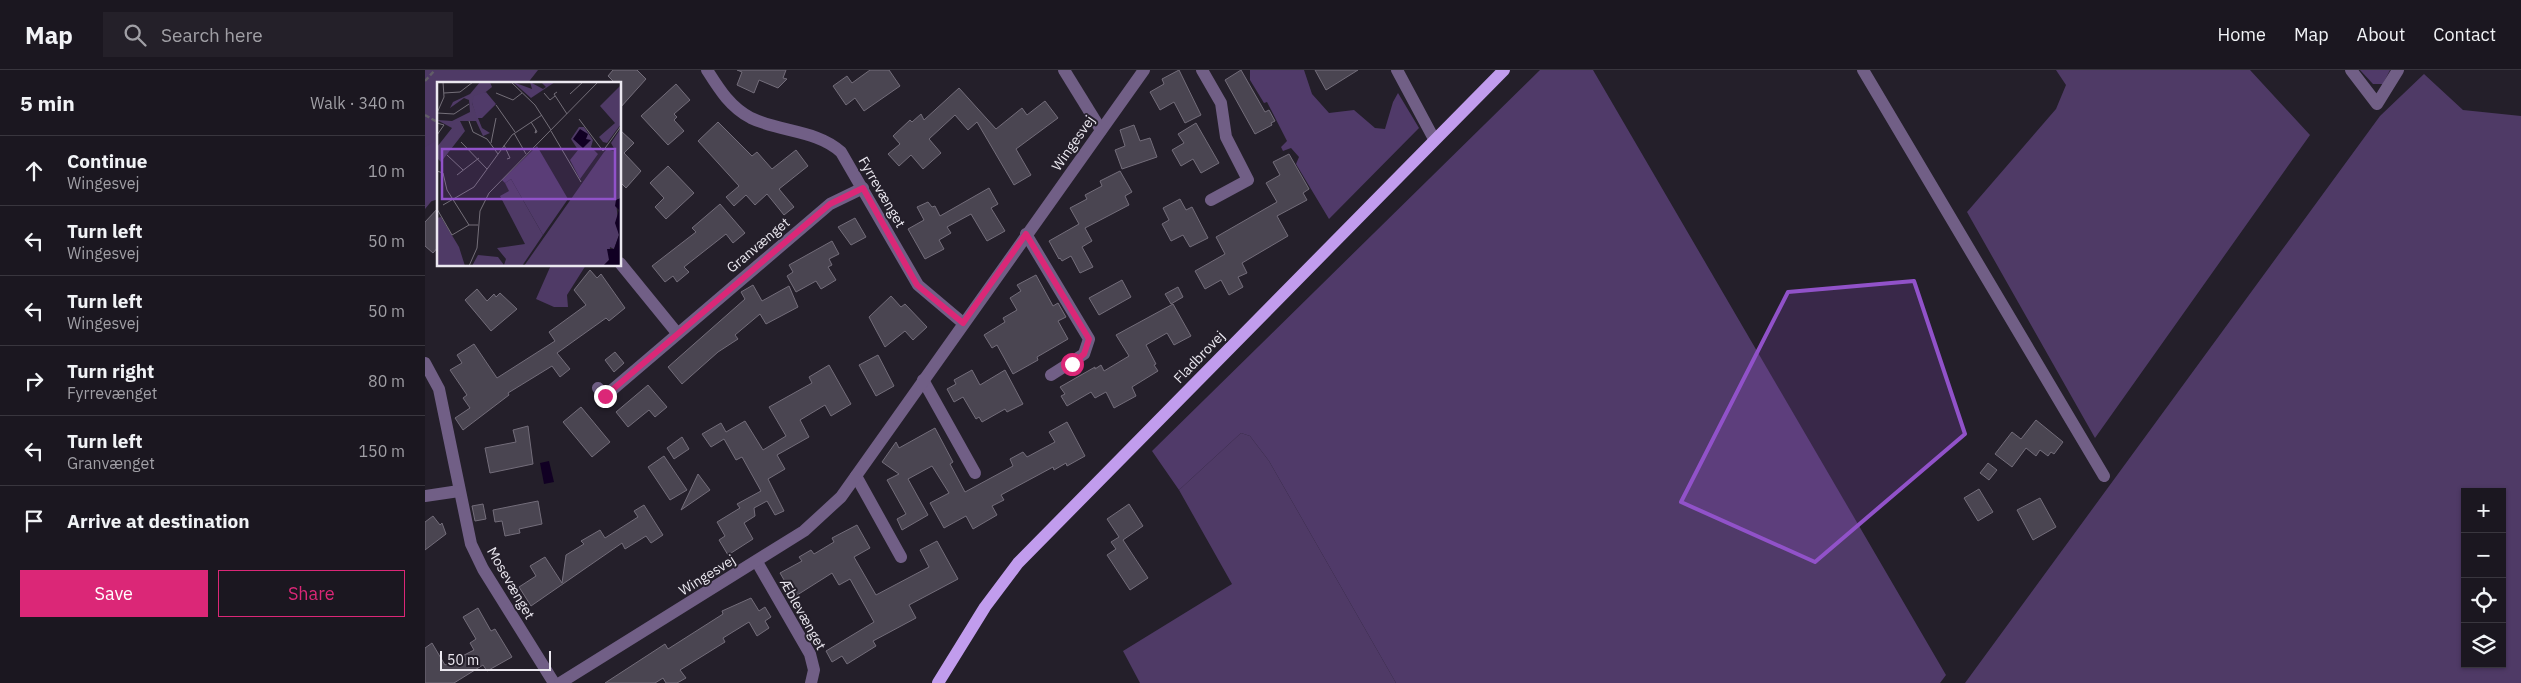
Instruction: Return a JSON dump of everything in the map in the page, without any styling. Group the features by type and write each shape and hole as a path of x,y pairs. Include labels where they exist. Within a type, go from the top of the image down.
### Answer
{"main road":[{"name":"Fladbrovej","path":"939,683 985,607 1018,563 1504,70"}],"street":[{"name":"Fyrrevænget","path":"707,70 725,98 750,117 833,144 841,152 863,188 917,285 963,323"},
{"path":"1064,70 1101,130"},
{"name":"Wingesvej","path":"560,683 805,531 841,497 1144,70"},
{"path":"1202,70 1221,103 1226,137 1248,180 1211,200"},
{"path":"1397,70 1434,139"},
{"path":"1863,70 2104,476"},
{"path":"2351,70 2377,104 2399,70"},
{"name":"Granvænget","path":"598,388 605,396 830,204 863,188"},
{"path":"1026,234 1089,339 1084,354 1051,375"},
{"path":"621,264 677,333"},
{"name":"Mosevænget","path":"425,363 439,389 471,544 483,568 554,683"},
{"path":"923,380 975,473"},
{"path":"856,476 901,557"},
{"path":"425,496 459,491"},
{"name":"Æblevænget","path":"757,562 810,654 814,670 811,683"}],"path":[{"path":"425,81 435,70"},
{"path":"425,116 437,122"}],"highlighted area":[{"path":"1914,281 1965,434 1815,562 1681,502 1788,292"}],"shaded area":[{"path":"425,70 538,70 529,82 437,82 437,194 425,209"},
{"path":"1250,70 1304,70 1312,94 1329,113 1354,110 1375,128 1385,129 1393,102 1398,93 1419,128 1329,219 1296,164 1299,157 1291,148 1283,151 1281,147 1287,141 1267,102 1264,103 1250,80"},
{"path":"1540,70 1593,70 1946,675 1940,683 1396,683 1269,461 1250,436 1241,433 1179,490 1152,451"},
{"path":"2056,70 2250,70 2310,135 2095,438 1967,212 2056,109 2066,85"},
{"path":"2360,70 2390,70 2383,84 2373,84"},
{"path":"2424,74 2463,110 2521,116 2521,683 1965,683 2380,116"},
{"path":"437,140 437,200 425,203 425,147"},
{"path":"551,266 585,266 567,295 568,307 554,307 536,299"},
{"path":"1241,433 1250,436 1269,461 1396,683 1140,683 1123,651 1232,584 1179,490"},
{"path":"549,461 554,482 544,484 540,463"}],"building":[{"path":"613,70 637,70 646,79 621,107 621,82 614,82 608,76"},
{"path":"737,70 786,70 783,78 787,79 778,88 759,80 754,93 737,85 742,72"},
{"path":"870,70 889,70 900,86 864,111 855,98 846,105 833,86 847,76 852,83"},
{"path":"1179,70 1201,115 1185,123 1174,102 1160,110 1150,92 1164,84 1162,79"},
{"path":"1241,70 1265,112 1269,110 1275,121 1271,123 1272,125 1255,134 1225,80"},
{"path":"1315,70 1358,70 1326,90"},
{"path":"676,84 690,100 674,114 677,117 674,120 684,131 668,145 641,116"},
{"path":"959,88 996,129 1022,108 1027,115 1045,101 1058,118 1016,149 1031,175 1014,185 977,122 968,130 955,115 929,139 941,153 923,169 911,155 899,166 888,154 900,144 893,136 910,120 912,122 921,114 924,120"},
{"path":"718,122 752,156 757,152 772,169 796,150 808,166 779,189 794,207 784,215 767,194 755,205 746,195 734,206 726,197 739,186 698,141"},
{"path":"1196,123 1219,163 1201,173 1193,159 1181,166 1172,150 1184,143 1178,134"},
{"path":"1134,125 1140,141 1150,138 1157,157 1122,169 1115,150 1125,146 1120,130"},
{"path":"621,131 634,143 624,153 641,171 626,188 621,183"},
{"path":"1289,154 1309,189 1303,193 1307,200 1277,216 1288,236 1242,263 1247,273 1238,277 1243,287 1229,295 1221,280 1205,289 1195,271 1225,254 1216,237 1277,202 1266,183 1280,175 1273,162"},
{"path":"668,166 694,193 666,219 655,207 664,198 650,183"},
{"path":"1120,171 1132,192 1125,196 1129,205 1085,228 1092,241 1082,247 1093,267 1080,273 1071,256 1062,261 1059,259 1049,241 1079,224 1070,208 1087,199 1085,195 1102,186 1100,181"},
{"path":"989,188 998,204 991,208 1005,231 987,241 971,214 947,227 951,233 939,240 944,249 925,259 908,229 924,220 917,207 928,202 932,207 935,206 940,216"},
{"path":"1180,199 1186,210 1192,207 1208,238 1190,247 1183,235 1171,241 1162,224 1169,220 1163,208"},
{"path":"720,204 745,233 733,243 726,234 684,267 689,272 677,282 673,276 665,282 652,266 696,232 692,228"},
{"path":"437,209 437,248 433,253 425,246 425,222"},
{"path":"855,218 866,237 851,245 838,227"},
{"path":"832,241 839,254 829,259 832,265 828,267 836,280 821,289 816,281 796,292 787,276 793,272 789,265"},
{"path":"590,270 597,278 601,274 625,308 609,321 606,318 557,353 570,369 560,377 552,366 508,393 509,395 463,430 455,418 470,408 463,398 467,395 450,370 462,363 457,355 474,344 497,378 555,341 549,332 586,305 574,290"},
{"path":"1036,275 1053,306 1058,303 1066,317 1058,321 1068,339 1037,357 1038,360 1013,374 997,345 992,348 984,335 1005,322 1003,318 1017,310 1010,298 1021,291 1017,285"},
{"path":"1122,280 1131,297 1099,315 1089,298"},
{"path":"753,285 762,301 789,286 798,307 766,324 760,314 735,335 738,339 718,352 682,384 668,367 745,299 741,292"},
{"path":"1178,287 1183,297 1171,304 1165,294"},
{"path":"477,289 487,301 494,294 496,297 500,293 517,309 491,331 465,300"},
{"path":"891,296 901,307 905,304 927,327 913,340 905,331 885,347 869,317"},
{"path":"1173,304 1191,336 1174,345 1167,333 1146,345 1158,371 1132,387 1136,396 1114,408 1106,392 1095,398 1091,392 1067,406 1061,396 1065,394 1060,387 1095,367 1095,369 1101,365 1104,371 1129,356 1116,335"},
{"path":"615,352 624,363 614,372 605,360"},
{"path":"878,355 894,386 876,396 859,365"},
{"path":"829,365 851,404 831,416 825,405 800,420 809,437 777,455 785,469 768,479 784,511 775,515 767,501 754,508 755,516 744,523 753,539 728,555 719,540 725,536 717,522 740,508 737,504 761,491 742,457 736,460 724,439 711,447 702,434 721,423 726,432 745,421 763,450 786,436 769,407 812,383 809,377"},
{"path":"972,370 980,385 1005,370 1023,404 1007,412 1005,409 982,422 979,417 976,419 963,397 954,402 947,389 956,384 954,380"},
{"path":"648,385 667,407 655,417 649,410 628,427 616,412"},
{"path":"581,407 610,442 592,457 563,422"},
{"path":"2036,420 2063,442 2054,454 2051,452 2048,456 2040,450 2036,456 2026,448 2012,467 1995,454 2012,432 2021,439"},
{"path":"1067,422 1085,456 1067,466 1066,463 1054,470 1053,467 1001,495 1004,500 992,506 997,515 973,529 966,516 944,528 930,503 949,493 932,466 908,479 928,515 902,530 897,519 906,514 887,480 899,474 882,462 896,442 899,448 935,428 953,462 950,464 965,492 1013,466 1010,459 1023,452 1027,457 1055,442 1049,432"},
{"path":"528,426 533,464 490,473 485,448 516,442 513,430"},
{"path":"682,437 689,449 674,459 667,448"},
{"path":"664,456 687,490 670,500 648,467"},
{"path":"1988,463 1997,470 1989,480 1980,473"},
{"path":"698,474 710,490 681,510"},
{"path":"1979,489 1993,512 1978,521 1964,498"},
{"path":"2040,498 2056,527 2033,540 2017,510"},
{"path":"538,501 542,524 519,529 520,533 505,536 502,521 495,522 493,510"},
{"path":"483,504 486,519 475,521 472,506"},
{"path":"1129,504 1143,526 1123,540 1148,578 1130,590 1107,555 1116,549 1111,542 1119,537 1107,519"},
{"path":"644,505 663,535 651,543 646,536 625,549 622,543 531,606 519,587 536,576 530,566 545,557 562,583 566,555 584,544 581,541 600,530 605,538 638,517 634,511"},
{"path":"433,516 440,525 442,523 446,534 425,550 425,522"},
{"path":"857,525 870,548 854,557 876,595 929,567 920,550 937,541 958,579 909,605 916,618 873,641 876,646 847,664 842,656 832,662 826,651 874,622 850,579 839,585 832,573 794,597 780,573 802,561 799,557 811,550 814,554 834,542 832,538"},
{"path":"751,598 759,611 765,607 771,617 765,621 769,628 757,636 749,622 723,638 725,642 680,670 686,678 677,683 666,683 663,678 655,683 605,683 665,644 668,649 723,614 722,611"},
{"path":"478,608 491,631 495,629 512,657 487,671 483,665 454,683 425,683 425,648 432,643 445,665 474,650 470,643 476,639 463,617"}],"route":[{"path":"605,396 830,204 863,188 917,285 963,323 1026,234 1089,339 1084,354 1072,364"}]}
